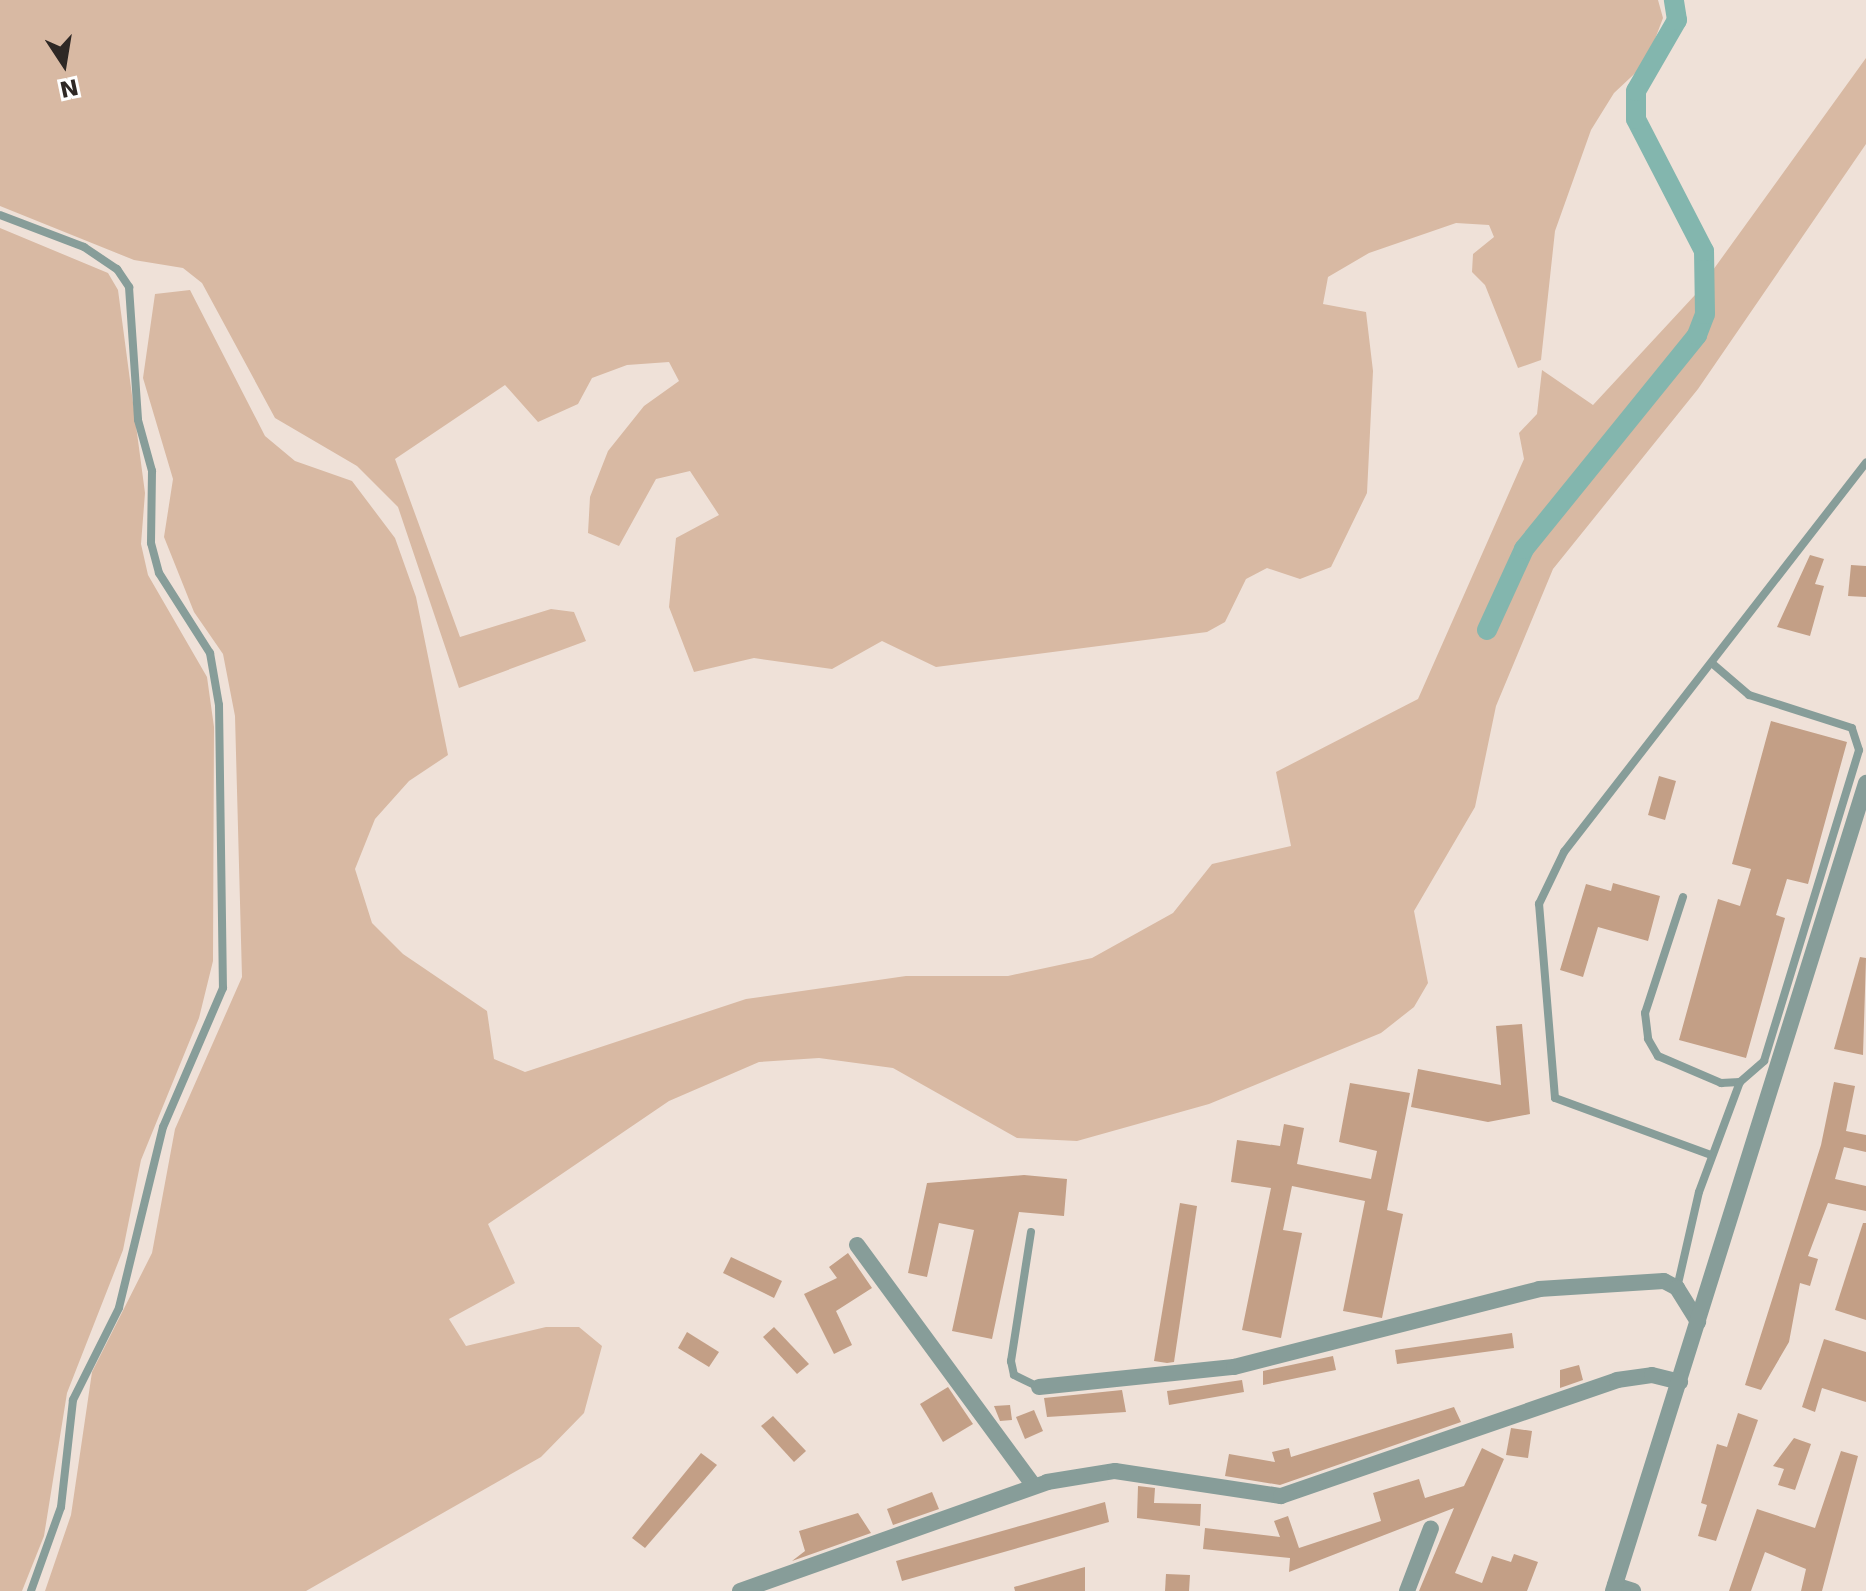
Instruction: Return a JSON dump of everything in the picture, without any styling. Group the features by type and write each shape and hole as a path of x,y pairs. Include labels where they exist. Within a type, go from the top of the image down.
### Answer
{"street":[{"path":"1633,1591 1614,1588 1866,783"},
{"path":"857,1245 1034,1486"},
{"path":"1039,1387 1234,1367 1539,1289 1651,1279 1677,1288 1698,1322"},
{"path":"740,1591 1034,1486 1115,1471 1281,1496 1617,1380 1652,1375 1680,1382"},
{"path":"1407,1591 1431,1528"}],"lane":[{"path":"0,215 84,247 117,269 129,287 138,420 152,471 151,543 159,573 210,653 219,705 223,988 163,1127 119,1308 73,1400 61,1507 31,1591"},
{"path":"1711,1155 1555,1098 1537,920 1564,852 1713,664 1866,462"},
{"path":"1677,1288 1711,1155 1740,1082 1764,1061 1859,750 1852,728 1749,695 1713,664"},
{"path":"1683,897 1645,1013 1648,1039 1658,1056 1721,1083 1740,1082"},
{"path":"1031,1232 1011,1361 1014,1375 1039,1387"}],"shaded area":[{"path":"0,0 1658,0 1663,18 1646,63 1614,93 1591,130 1555,231 1541,360 1518,368 1485,285 1472,272 1473,254 1494,237 1489,225 1456,223 1369,253 1328,277 1323,304 1366,312 1373,371 1367,493 1331,567 1300,579 1267,568 1246,579 1225,622 1207,632 936,667 882,641 832,669 754,658 694,672 669,607 676,538 719,515 690,471 656,479 619,546 588,533 590,497 608,451 644,406 679,381 669,362 627,365 592,378 578,404 538,422 505,385 395,459 460,637 551,609 574,612 586,641 459,688 398,507 357,466 275,418 202,283 183,268 134,260 0,206"},
{"path":"1866,58 1866,144 1698,389 1553,569 1496,706 1475,807 1414,911 1428,983 1414,1007 1381,1033 1209,1104 1077,1141 1017,1138 893,1068 819,1058 759,1062 669,1101 488,1224 515,1283 449,1319 466,1346 546,1327 579,1327 602,1346 584,1413 541,1457 306,1591 45,1591 71,1515 92,1372 152,1253 175,1129 242,977 235,716 223,654 194,612 164,537 173,479 143,378 155,294 190,290 265,436 295,461 352,481 395,538 416,597 448,755 409,781 375,819 355,869 372,923 403,954 487,1011 494,1059 525,1072 746,999 906,976 1008,976 1092,958 1173,913 1212,864 1291,846 1276,772 1418,699 1524,459 1519,433 1537,414 1542,370 1593,405 1695,295"},
{"path":"0,228 108,273 118,290 145,493 141,544 148,575 207,677 214,727 213,961 199,1018 141,1160 123,1250 67,1393 44,1536 22,1591 0,1591"}],"building":[{"path":"1810,555 1824,559 1815,584 1824,586 1810,636 1777,627"},
{"path":"1851,565 1866,566 1866,597 1848,596"},
{"path":"1771,721 1847,742 1808,884 1787,879 1776,915 1785,918 1746,1058 1679,1040 1718,899 1740,906 1751,869 1732,864"},
{"path":"1659,776 1676,781 1665,820 1648,815"},
{"path":"1613,883 1660,896 1648,941 1598,927 1583,977 1560,970 1586,884 1611,891"},
{"path":"1860,957 1866,958 1863,1055 1834,1049"},
{"path":"1522,1024 1530,1114 1488,1122 1411,1107 1418,1069 1501,1085 1496,1026"},
{"path":"1834,1082 1855,1086 1846,1131 1866,1135 1866,1152 1844,1147 1835,1179 1866,1186 1866,1211 1828,1203 1808,1256 1818,1259 1810,1286 1800,1283 1789,1342 1761,1390 1745,1385 1821,1145"},
{"path":"1350,1083 1410,1093 1387,1210 1403,1214 1382,1318 1343,1311 1365,1201 1292,1186 1283,1230 1302,1233 1281,1338 1242,1330 1271,1188 1231,1182 1237,1140 1280,1146 1284,1124 1304,1128 1297,1164 1371,1179 1377,1151 1339,1142"},
{"path":"1024,1175 1067,1179 1064,1216 1019,1212 992,1339 952,1331 974,1230 939,1223 927,1277 908,1273 927,1183"},
{"path":"1180,1203 1197,1206 1174,1362 1167,1363 1154,1361"},
{"path":"1863,1223 1866,1223 1866,1320 1835,1310"},
{"path":"848,1253 872,1288 836,1311 852,1345 834,1354 804,1294 837,1278 829,1267"},
{"path":"731,1257 782,1281 774,1298 723,1273"},
{"path":"774,1327 809,1364 797,1374 763,1337"},
{"path":"687,1332 719,1352 709,1367 678,1348"},
{"path":"1512,1333 1514,1348 1397,1364 1395,1350"},
{"path":"1824,1339 1866,1352 1866,1402 1822,1388 1815,1412 1802,1407"},
{"path":"1333,1356 1336,1370 1263,1385 1263,1371"},
{"path":"1579,1365 1583,1380 1560,1388 1560,1370"},
{"path":"1242,1380 1244,1392 1169,1405 1167,1391"},
{"path":"948,1387 973,1424 943,1442 920,1404"},
{"path":"1122,1390 1126,1412 1047,1417 1044,1398"},
{"path":"1010,1405 1012,1420 1000,1421 994,1406"},
{"path":"1454,1407 1461,1422 1280,1485 1225,1476 1229,1454 1275,1462 1272,1452 1289,1448 1291,1457"},
{"path":"1034,1410 1043,1431 1025,1439 1016,1417"},
{"path":"1738,1413 1758,1420 1716,1541 1698,1536 1707,1505 1701,1503 1717,1444 1727,1447"},
{"path":"773,1416 806,1451 794,1462 761,1426"},
{"path":"1511,1428 1532,1431 1528,1458 1506,1455"},
{"path":"1794,1438 1811,1444 1795,1490 1778,1485 1784,1469 1773,1466"},
{"path":"1482,1448 1504,1459 1455,1573 1482,1583 1492,1556 1511,1562 1514,1554 1538,1562 1527,1591 1419,1591 1454,1508 1289,1572 1290,1558 1203,1549 1205,1528 1280,1537 1274,1521 1288,1516 1299,1548 1381,1521 1373,1493 1419,1479 1425,1498 1464,1486"},
{"path":"1841,1451 1858,1456 1822,1591 1801,1591 1806,1569 1765,1552 1751,1591 1729,1591 1757,1509 1815,1528"},
{"path":"701,1453 717,1465 645,1548 632,1538"},
{"path":"1138,1486 1155,1488 1154,1503 1201,1504 1200,1526 1137,1518"},
{"path":"932,1492 939,1509 893,1525 887,1509"},
{"path":"1105,1502 1109,1522 902,1581 896,1561"},
{"path":"858,1513 871,1533 792,1561 805,1551 799,1531"},
{"path":"1085,1567 1085,1591 1015,1591 1014,1587"},
{"path":"1166,1574 1190,1575 1189,1591 1165,1591"}],"waterway":[{"path":"1487,630 1524,549 1697,335 1705,314 1704,251 1636,119 1636,91 1677,20 1674,0"}]}
